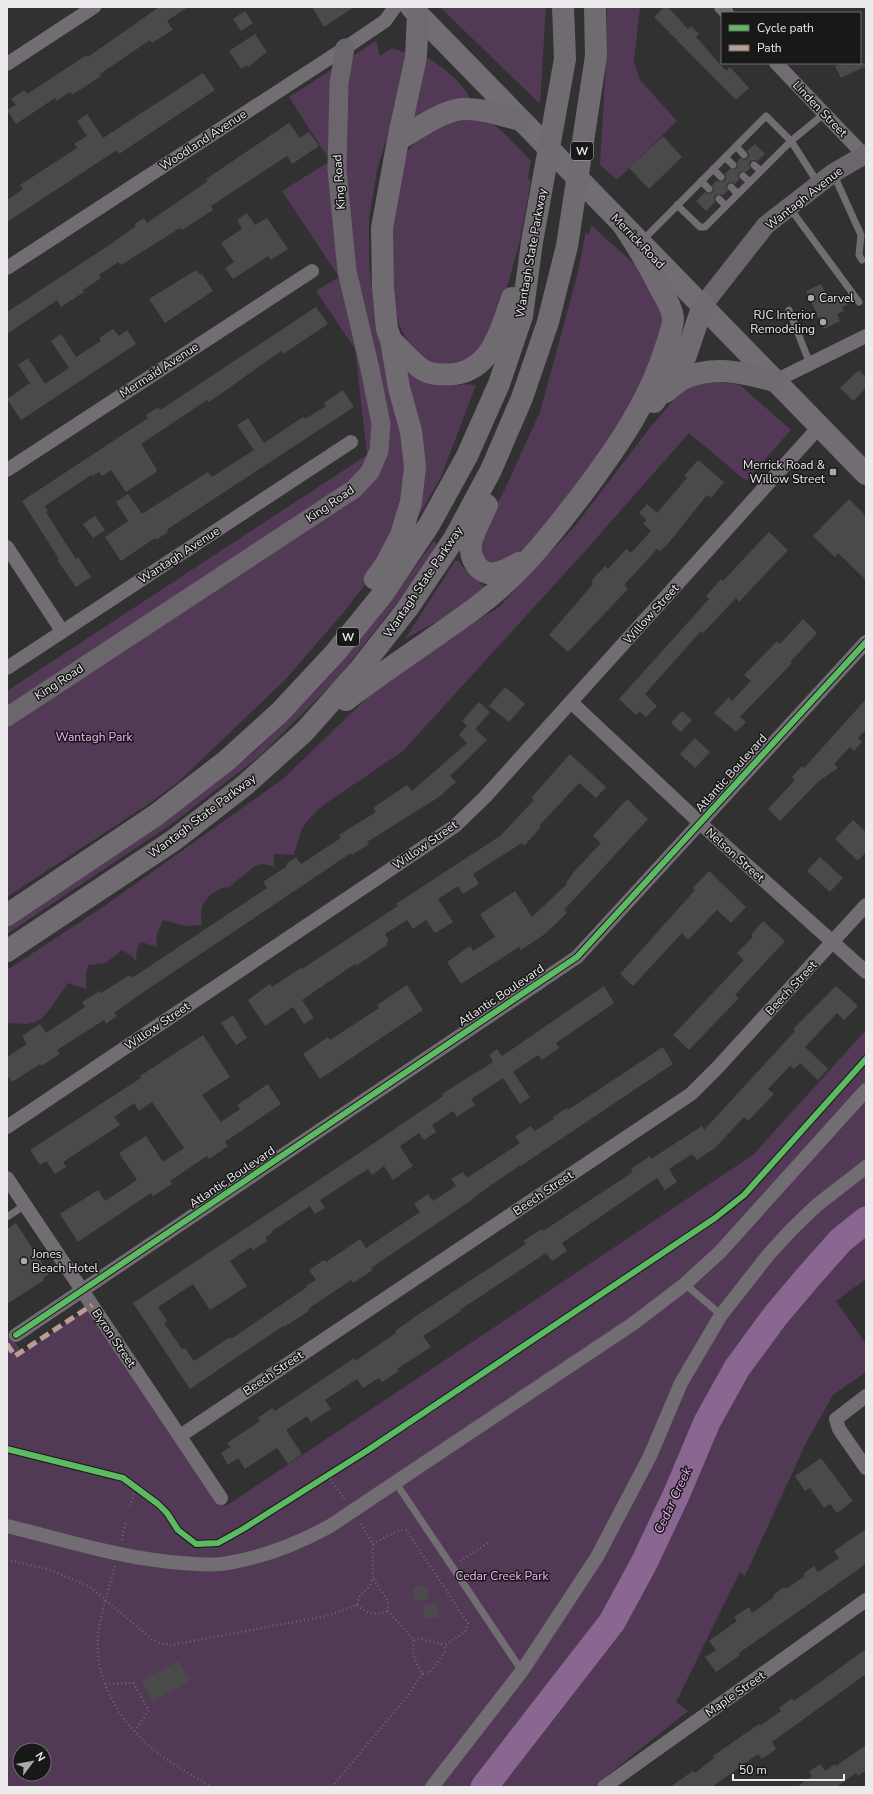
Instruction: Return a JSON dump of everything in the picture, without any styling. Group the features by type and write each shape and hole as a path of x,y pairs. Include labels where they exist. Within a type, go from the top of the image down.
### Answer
{"highway":[{"name":"Wantagh State Parkway","path":"7,915 156,815 226,761 280,712 336,653 382,595 429,525 467,456 499,384 522,316 532,242 565,59 563,7"},
{"name":"Wantagh State Parkway","path":"7,951 174,840 245,785 304,732 360,669 407,609 454,540 491,470 522,398 548,322 567,246 596,56 595,7"},
{"path":"280,712 386,564 401,535 411,502 415,467 411,431 399,388 391,340 387,329 383,288 382,228 398,140 416,57 415,11"},
{"path":"398,140 438,116 461,109 486,112 520,120"},
{"path":"622,439 646,398 660,366 674,320 669,304 650,267 623,225"},
{"path":"391,340 424,371 445,375 466,372 484,361 497,339 532,242"},
{"path":"304,732 396,663 479,606 534,554 566,516 622,439 656,399 685,358 703,305"},
{"path":"534,554 507,570 495,574 486,573 478,568 472,559 472,541 492,492 537,353"},
{"path":"656,399 682,379 709,370 737,371 775,381"}],"main road":[{"name":"Merrick Road","path":"415,11 866,474"}],"street":[{"path":"7,64 94,7"},
{"name":"Woodland Avenue","path":"7,268 345,48 385,21 396,7"},
{"name":"King Road","path":"7,717 354,489 370,472 379,451 381,424 347,271 337,170 339,83 345,48"},
{"name":"Linden Street","path":"777,64 865,155"},
{"name":"Wantagh Avenue","path":"703,305 766,225 833,173 865,155"},
{"name":"Mermaid Avenue","path":"7,470 312,271"},
{"path":"775,381 866,336"},
{"name":"Willow Street","path":"7,1127 455,826 485,797 820,426"},
{"name":"Wantagh Avenue","path":"7,668 351,442"},
{"path":"7,547 62,631"},
{"name":"Atlantic Boulevard","path":"16,1335 577,957 866,642"},
{"name":"Nelson Street","path":"571,702 700,823 866,972"},
{"name":"Beech Street","path":"180,1436 691,1094 718,1067 866,905"},
{"path":"7,1526 151,1560 197,1564 226,1564 275,1552 301,1542 330,1526 396,1483 634,1323 685,1284 720,1252 866,1090"},
{"path":"432,1787 522,1671 596,1557 618,1519 650,1456 681,1383 721,1315 769,1254 792,1229 817,1205 866,1167"},
{"name":"Byron Street","path":"7,1178 221,1498"},
{"path":"866,1396 836,1419 838,1429 866,1468"},
{"name":"Maple Street","path":"604,1787 866,1600"}],"lane":[{"path":"677,205 700,227 705,227 791,141 825,112"},
{"path":"640,243 766,116 791,141 818,184"},
{"path":"736,146 744,155"},
{"path":"725,158 733,165"},
{"path":"754,164 761,171"},
{"path":"713,169 721,177"},
{"path":"833,173 861,235 863,243 859,255 862,260"},
{"path":"743,176 750,182"},
{"path":"701,181 709,189"},
{"path":"731,187 738,194"},
{"path":"719,199 726,206"},
{"path":"789,207 859,302"},
{"path":"789,310 810,364"},
{"path":"7,1217 25,1205"},
{"path":"685,1284 721,1315"},
{"path":"396,1483 522,1671"}],"path":[{"path":"321,1480 334,1472"},
{"path":"7,1560 47,1569 71,1577 89,1586 152,1639 160,1643 171,1645 326,1616 357,1605 360,1597 370,1585 373,1577 373,1544 353,1511 328,1476"},
{"path":"130,1482 138,1488 130,1506"},
{"path":"121,1544 126,1521"},
{"path":"373,1544 399,1530 406,1530 468,1623 465,1632 445,1645 422,1639 414,1640"},
{"path":"459,1561 490,1542"},
{"path":"116,1563 98,1636 97,1656 100,1674 108,1694 125,1721 153,1749 212,1787"},
{"path":"373,1577 388,1601 388,1611 414,1640"},
{"path":"357,1605 364,1611 378,1615 388,1611"},
{"path":"414,1640 412,1648 417,1666 423,1673"},
{"path":"332,1787 406,1698 423,1673 430,1672 444,1652 445,1645"},
{"path":"105,1684 133,1684 149,1710 135,1731"}],"green space":[{"path":"440,7 546,7 540,104"},
{"path":"607,7 640,7 634,61 640,80 677,121 617,180 600,165 607,44"},
{"name":"Wantagh Park","path":"376,41 380,56 392,48 409,54 407,71 377,170 369,219 369,264 374,307 400,411 407,490 375,571 344,612 284,681 177,783 147,805 7,897 7,691 367,455 355,349 316,291 339,277 282,191 330,161 289,97"},
{"path":"428,58 447,71 458,81 468,93 471,100 413,122 423,68"},
{"path":"454,117 487,119 504,133 531,161 528,178 531,181 519,244 493,338 469,362 433,366 409,345 399,325 391,284 392,229 405,155 423,131"},
{"path":"591,225 642,271 665,321 660,358 602,449 565,500 533,540 513,560 500,566 480,559 479,538 504,491 540,412 577,276 586,232 589,235"},
{"path":"401,362 423,378 435,384 442,386 468,384 476,385 441,477 410,531"},
{"path":"712,380 740,385 791,430 746,481 689,433 586,550 403,751 322,806 302,828 294,855 274,854 274,865 277,870 272,866 262,864 255,866 229,887 222,888 211,894 203,904 201,912 202,925 185,926 163,920 156,937 157,947 141,942 137,948 136,962 132,956 122,950 106,963 88,965 86,973 86,989 68,983 42,1018 35,1022 26,1024 7,1023 7,970 104,906 283,779 371,694 439,642 498,608 575,526 648,430 683,389"},
{"path":"434,541 437,545 411,585 337,679 260,756 173,823 7,934 7,926 170,817 254,752 331,674 379,616"},
{"path":"455,561 459,561 463,567 487,589 465,606 405,639"},
{"name":"Cedar Creek Park","path":"866,1030 866,1279 836,1301 866,1344 866,1372 833,1395 806,1443 745,1576 740,1572 676,1702 688,1711 593,1787 7,1787 7,1330 22,1353 93,1305 226,1506 753,1155"}],"building":[{"path":"159,7 188,7 167,21 173,30 152,43 150,40 72,95 70,92 56,101 55,98 16,124 7,110 16,105 11,99 24,90 27,94 87,55 88,57"},
{"path":"312,7 354,7 324,27"},
{"path":"664,7 668,7 688,29 691,26 699,34 696,37 726,71 730,67 749,88 736,100 654,17"},
{"path":"245,11 253,23 241,31 233,19"},
{"path":"255,34 267,52 248,67 247,65 241,69 229,51"},
{"path":"866,63 866,66 841,78 835,66 840,64"},
{"path":"203,73 215,90 119,154 117,150 7,222 7,200 23,189 20,185 77,148 74,144 87,136 77,121 87,114 103,138"},
{"path":"289,123 300,138 309,132 319,146 292,164 287,156 211,206 213,210 182,230 180,228 121,265 118,262 99,275 101,278 83,290 84,292 61,307 57,300 7,334 7,312 111,244 136,226 134,224 144,218 147,223 208,181 206,179"},
{"path":"663,136 682,157 649,189 629,168"},
{"path":"755,144 765,154 757,161 750,161 750,168 746,172 740,172 738,175 739,179 735,184 732,182 728,183 726,186 728,191 723,195 716,195 714,198 715,202 706,211 696,201 705,192 708,194 712,193 714,190 712,185 717,180 720,182 724,181 726,178 725,173 730,169 736,169 738,166 737,162 740,158 745,160 748,158 749,154 747,151"},
{"path":"247,213 255,225 267,218 288,249 271,260 268,256 233,279 225,268 234,262 221,243 242,229 237,220"},
{"path":"196,270 200,275 202,274 213,291 165,323 149,299"},
{"path":"821,284 828,298 835,294 837,297 845,294 849,304 842,307 844,311 837,314 840,321 824,329 806,291"},
{"path":"316,307 328,324 283,354 281,351 209,402 207,400 141,444 157,470 156,472 126,492 111,470 102,476 99,472 92,476 91,475 45,506 48,511 46,512 59,533 76,559 78,557 91,577 76,587 57,560 59,559 22,501 148,418 146,415 158,407 160,410"},
{"path":"113,329 119,336 127,330 136,344 21,420 7,399 30,383 18,365 28,358 45,384 69,368 51,341 61,334 76,357 101,341 99,338"},
{"path":"859,370 866,377 866,388 853,401 840,388"},
{"path":"343,390 354,407 174,525 167,530 168,532 156,540 155,538 121,561 105,537 128,521 116,502 128,494 142,514 208,472 212,477 254,450 237,425 248,418 264,443 303,417 305,419 326,406 324,403"},
{"path":"698,460 724,482 711,498 707,495 667,545 660,551 657,549 624,585 628,589 568,652 549,635 593,584 591,581 605,566 608,569 626,549 631,553 651,531 643,523 647,520 639,513 647,504 657,513 687,478 684,476"},
{"path":"849,499 866,516 866,580 838,553 835,557 813,536"},
{"path":"95,516 105,530 93,538 83,524"},
{"path":"769,532 788,550 739,602 736,598 703,633 701,631 645,694 657,706 646,717 640,711 636,715 619,699 709,599 706,596 721,579 723,581"},
{"path":"803,619 817,633 790,662 792,663 740,717 746,722 736,732 714,713 729,697 732,701 751,681 744,675 777,641 780,644"},
{"path":"505,687 525,704 509,722 489,706"},
{"path":"866,699 866,729 858,738 862,742 854,751 850,747 834,764 838,768 819,781 780,821 768,809 795,780 792,777 802,766 804,768"},
{"path":"479,702 490,712 475,729 487,740 450,776 456,782 439,797 367,842 369,844 352,855 351,853 142,993 114,1013 117,1016 106,1024 104,1020 57,1050 60,1054 41,1066 40,1064 12,1082 7,1075 7,1057 27,1044 22,1036 40,1024 46,1033 85,1007 82,1002 100,991 101,993 130,975 132,978 267,888 263,882 287,866 286,864 296,857 301,864 341,838 339,835 376,812 373,808 407,785 412,791 467,743 459,735 467,726 462,721"},
{"path":"682,711 692,720 681,732 671,723"},
{"path":"695,738 710,752 695,768 680,754"},
{"path":"570,754 606,787 596,798 579,783 539,826 541,827 524,846 522,843 473,874 479,884 463,894 458,886 438,899 453,922 435,933 426,920 413,929 407,920 385,934 389,941 386,943 387,945 356,966 355,964 302,1000 314,1018 304,1024 293,1007 265,1026 248,1000 270,984 272,987 301,968 302,969 398,906 396,904 500,836 534,800 531,798"},
{"path":"627,799 648,819 564,910 567,913 545,934 521,950 519,947 461,984 447,962 470,946 473,951 495,937 480,914 515,891 532,917 567,884 566,883 573,873 601,843 593,836"},
{"path":"853,820 866,832 866,852 858,861 835,839"},
{"path":"820,857 843,878 830,892 807,871"},
{"path":"709,871 746,907 731,923 717,910 688,940 682,933 633,986 620,974 695,890 693,888"},
{"path":"763,921 785,941 735,995 739,998 689,1050 673,1035 744,960 737,953 753,937 751,935"},
{"path":"407,985 423,1010 320,1079 303,1054 328,1037 330,1040 379,1008 377,1005"},
{"path":"604,986 614,1003 556,1043 559,1048 542,1060 538,1055 513,1072 530,1097 520,1104 503,1078 471,1099 475,1105 457,1117 453,1111 432,1125 436,1132 424,1140 419,1133 400,1146 413,1166 393,1180 384,1166 372,1175 368,1169 320,1200 325,1208 315,1214 310,1206 272,1231 273,1232 265,1238 267,1241 253,1250 251,1247 230,1261 247,1286 210,1310 193,1284 158,1307 167,1321 164,1323 182,1349 185,1348 194,1361 230,1337 231,1339 316,1280 309,1270 324,1260 326,1262 360,1239 366,1248 420,1212 414,1204 428,1194 433,1201 456,1186 451,1179 463,1172 467,1178 520,1143 515,1136 531,1126 534,1131 554,1119 553,1117 567,1108 568,1110 663,1047 673,1064 521,1166 520,1165 473,1199 371,1268 373,1270 353,1283 351,1280 308,1309 309,1311 284,1327 283,1326 190,1389 133,1303 358,1154 443,1096 442,1094 493,1062 489,1055 497,1049 502,1056"},
{"path":"836,986 858,1006 844,1020 837,1013 805,1047 828,1069 818,1080 800,1063 794,1069 790,1066 768,1089 774,1094 748,1121 744,1117 715,1148 697,1160 692,1154 669,1169 677,1182 665,1190 657,1178 562,1243 567,1251 552,1261 546,1253 460,1310 461,1311 423,1336 431,1347 397,1369 399,1371 382,1382 379,1378 363,1388 357,1379 325,1400 331,1409 311,1422 307,1416 286,1430 302,1454 288,1464 277,1448 245,1469 238,1458 228,1465 221,1453 230,1447 227,1443 260,1421 258,1418 272,1408 275,1411 354,1358 355,1361 396,1333 395,1331 419,1314 526,1244 523,1241 542,1229 543,1231 633,1172 631,1169 650,1156 651,1159 702,1126 704,1130 795,1031 793,1029"},
{"path":"233,1015 247,1038 236,1045 221,1023"},
{"path":"203,1035 230,1077 202,1095 221,1122 240,1109 237,1105 268,1084 281,1104 225,1142 228,1146 209,1159 207,1156 170,1181 172,1184 153,1196 151,1193 78,1242 60,1214 98,1190 105,1201 137,1180 119,1153 146,1136 163,1162 184,1148 152,1102 139,1111 134,1103 114,1117 120,1125 63,1162 66,1167 55,1174 46,1161 40,1165 30,1150 141,1078 140,1076"},
{"name":"Jones Beach Hotel","path":"16,1223 49,1274 43,1278 44,1280 7,1304 7,1229"},
{"path":"821,1458 853,1501 837,1513 830,1504 824,1508 810,1488 805,1491 795,1476"},
{"path":"866,1529 866,1564 739,1653 740,1655 716,1672 705,1657 716,1650 709,1641 737,1621 734,1617 749,1607 752,1613 774,1597 773,1595 784,1587 786,1589 805,1576 803,1574 814,1566 818,1572 839,1558 834,1551"},
{"path":"427,1586 428,1600 414,1601 413,1587"},
{"path":"437,1603 438,1618 424,1619 423,1604"},
{"path":"866,1649 866,1674 772,1742 776,1749 762,1759 758,1754 712,1787 670,1787 693,1771 695,1773 714,1758 713,1756 759,1724 760,1726 781,1711 779,1708 792,1698 794,1701"},
{"path":"179,1661 190,1681 152,1701 141,1680"},
{"path":"866,1745 866,1770 858,1776 856,1773 836,1787 797,1787 812,1776 809,1772 820,1764 825,1771 835,1764 836,1766"}],"waterway":[{"name":"Cedar Creek","path":"484,1787 612,1622 644,1563 677,1493 707,1422 737,1368 776,1315 809,1276 841,1240 866,1220"}],"marked path":[{"path":"7,1344 15,1356 92,1305"}],"cycle path":[{"path":"16,1335 577,957 866,642"},
{"path":"7,1449 123,1478 158,1504 167,1513 178,1530 196,1544 218,1543 243,1529 368,1450 715,1218 744,1195 866,1059"}],"place":[{"name":"Carvel","path":"811,298"},
{"name":"RJC Interior Remodeling","path":"823,322"},
{"name":"Merrick Road & Willow Street","path":"833,472"},
{"name":"Jones Beach Hotel","path":"24,1261"}]}
